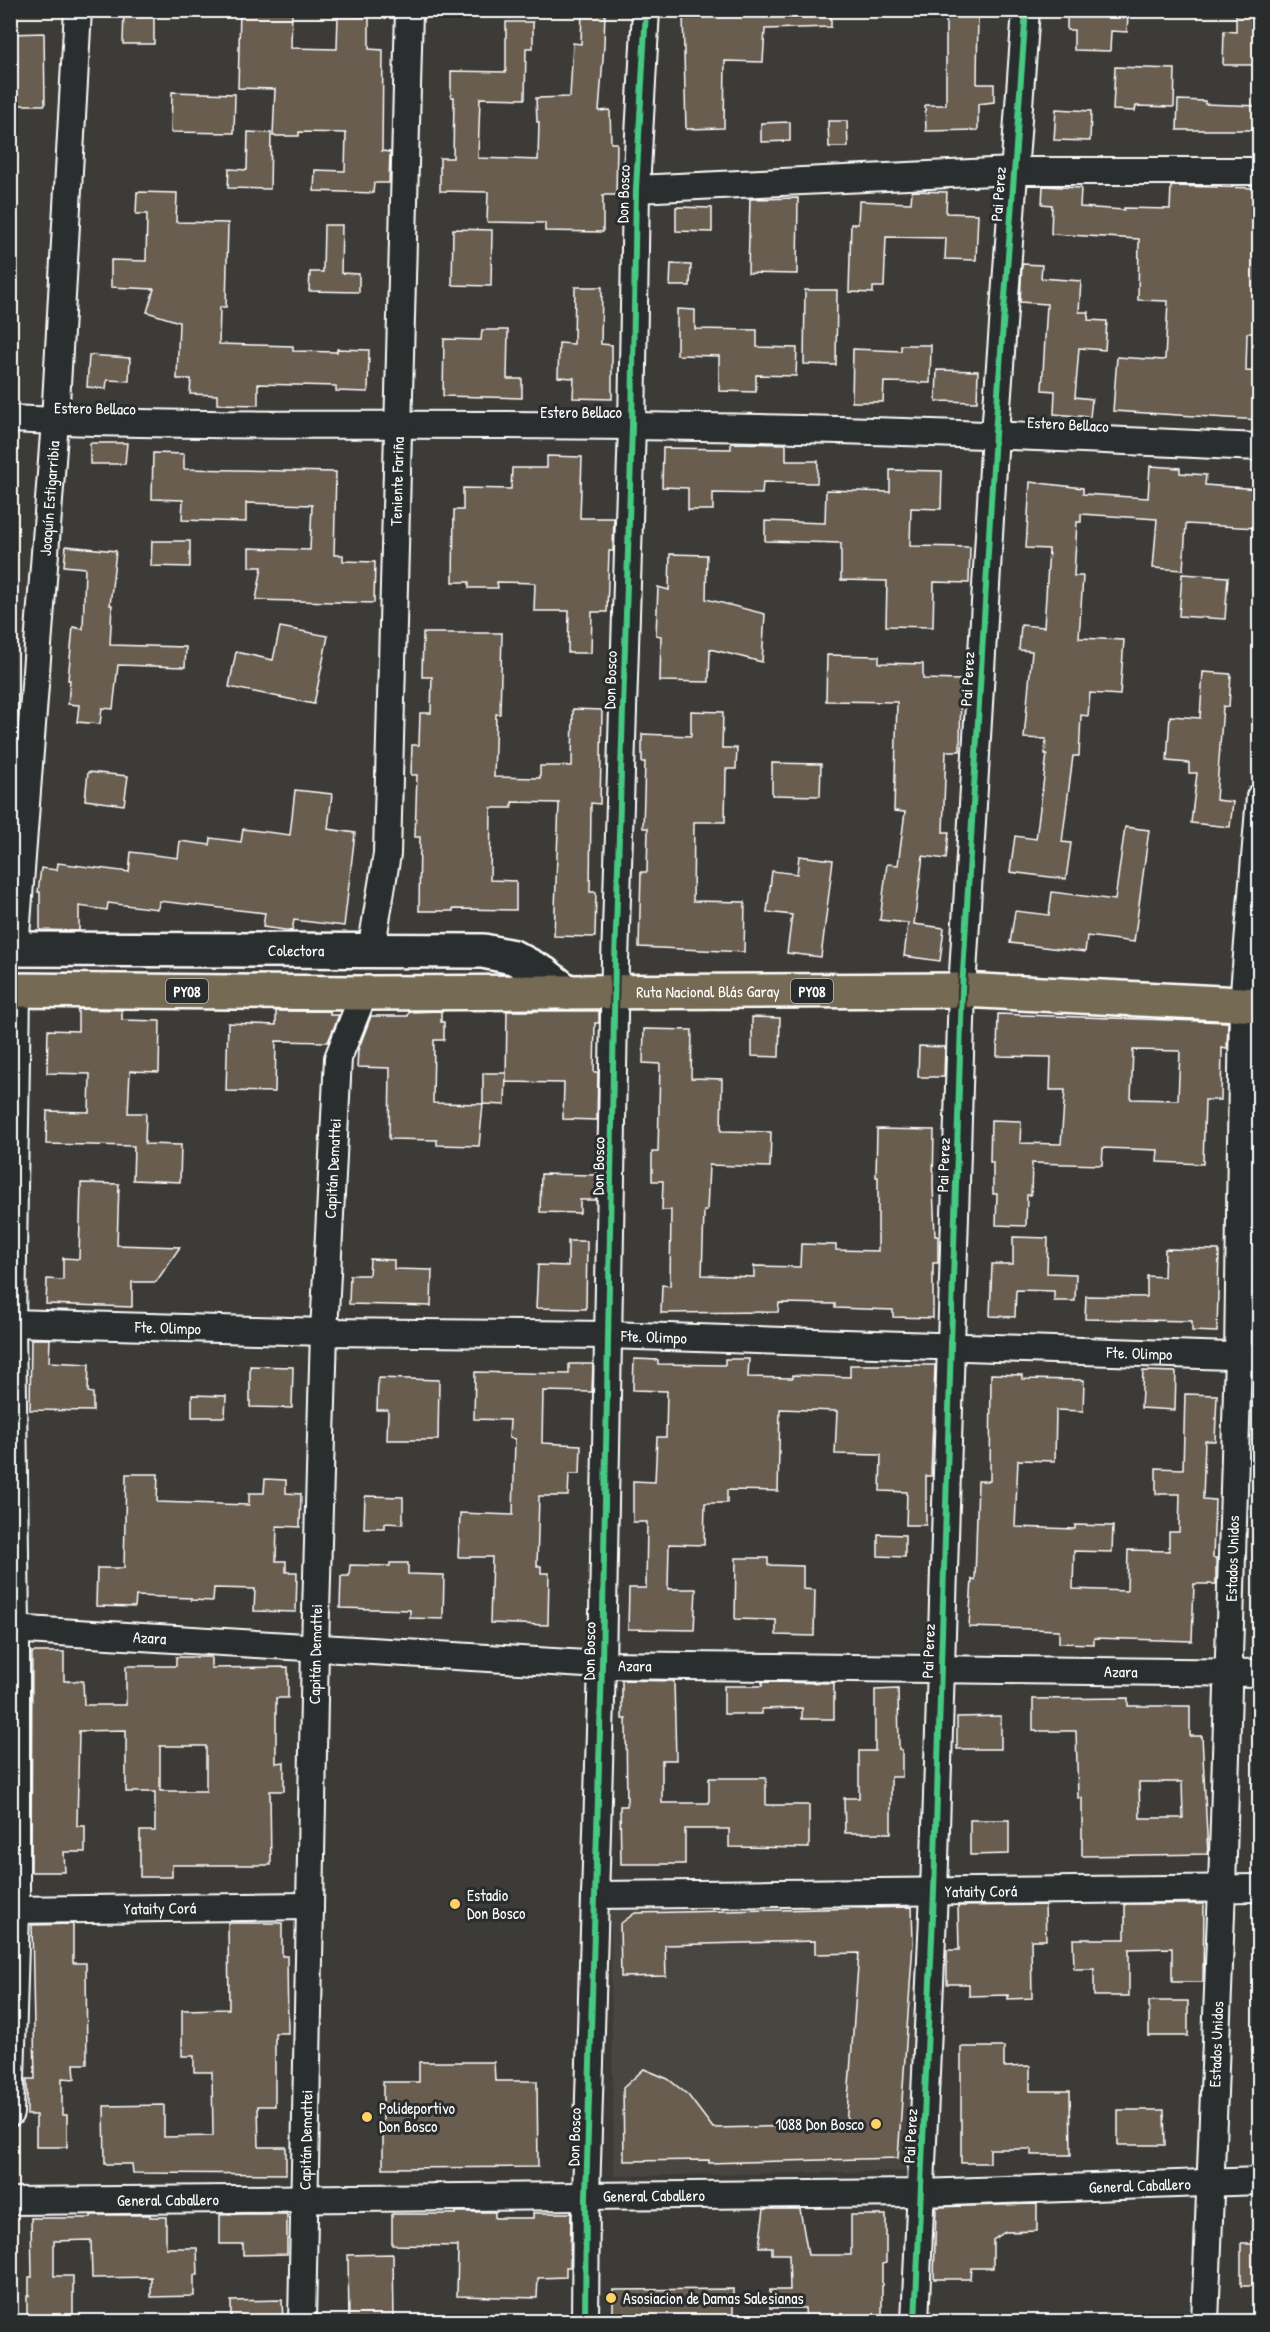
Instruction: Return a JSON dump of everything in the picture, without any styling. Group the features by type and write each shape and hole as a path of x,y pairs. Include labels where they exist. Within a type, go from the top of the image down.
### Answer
{"highway":[{"name":"Ruta Nacional Blás Garay","path":"14,990 364,993 962,990 1251,1005"}],"main road":[{"name":"Colectora","path":"13,949 483,951 513,957 543,973 567,992"}],"street":[{"name":"Joaquín Estigarribia","path":"13,949 54,421 78,10"},
{"name":"Teniente Fariña","path":"371,951 387,854 409,10"},
{"name":"Don Bosco","path":"585,2322 586,2196 602,1665 615,992 632,426 636,189 646,10"},
{"name":"Pai Perez","path":"915,2322 934,1892 962,990 995,434 1026,10"},
{"path":"636,189 1013,171 1260,171"},
{"name":"Estero Bellaco","path":"10,418 54,421 398,426 632,426 995,434 1260,447"},
{"name":"Estados Unidos","path":"1205,2322 1229,1673 1249,1357 1251,1005 1260,797"},
{"path":"10,2112 13,1910 11,1323 14,990"},
{"name":"Capitán Demattei","path":"302,2322 315,1647 324,1332 338,1058 364,993"},
{"name":"Fte. Olimpo","path":"11,1323 324,1332 608,1335 1249,1357"},
{"name":"Azara","path":"13,1629 602,1665 1260,1673"},
{"name":"Yataity Corá","path":"595,1895 1260,1888"},
{"name":"Yataity Corá","path":"13,1910 310,1906"},
{"name":"General Caballero","path":"10,2201 921,2193 1260,2181"}],"shaded area":[{"path":"912,1897 916,2171 614,2176 610,1902"}],"building":[{"path":"124,10 154,10 154,44 123,44"},
{"path":"240,10 292,10 291,48 337,49 338,16 369,17 369,49 383,50 382,151 390,152 389,183 374,183 373,193 314,191 315,170 345,171 346,133 299,132 299,136 273,136 275,89 238,88"},
{"path":"582,10 605,10 599,111 610,110 611,143 617,143 616,195 603,195 603,232 545,231 545,223 487,222 488,192 440,191 440,158 453,158 454,97 451,97 451,71 506,72 506,22 533,22 533,48 526,48 525,99 480,98 478,158 538,160 539,122 537,122 536,98 570,97 573,43 581,44"},
{"path":"736,10 831,10 831,27 765,29 763,62 725,61 724,128 686,129 683,15 736,16"},
{"path":"953,10 978,10 977,84 994,84 994,102 978,104 978,130 926,131 925,105 946,105 946,13 953,13"},
{"path":"1075,10 1106,10 1106,14 1128,15 1127,32 1111,31 1110,51 1074,50 1074,30 1067,30 1067,13 1075,13"},
{"path":"1236,10 1260,10 1260,65 1223,65 1224,31 1236,32"},
{"path":"44,33 45,105 10,105 10,34"},
{"path":"1115,67 1175,69 1174,107 1136,106 1135,111 1113,110"},
{"path":"172,92 235,94 234,133 171,132"},
{"path":"1178,100 1205,101 1205,104 1260,106 1260,130 1177,130"},
{"path":"1056,109 1091,111 1090,141 1054,140"},
{"path":"828,121 847,121 848,147 829,147"},
{"path":"790,122 790,141 761,142 761,123"},
{"path":"248,132 271,133 270,189 228,188 229,169 247,170"},
{"path":"1043,186 1081,188 1080,207 1124,210 1124,208 1170,209 1171,186 1260,188 1260,239 1255,306 1260,307 1260,333 1247,333 1246,371 1260,372 1260,420 1113,411 1117,357 1165,359 1168,301 1138,300 1139,239 1051,234 1052,205 1042,204"},
{"path":"912,191 947,192 946,213 978,214 976,260 945,259 946,238 886,237 884,287 873,287 873,293 849,292 851,224 858,224 859,201 911,203"},
{"path":"137,192 177,193 176,222 228,223 226,307 220,307 219,344 293,346 293,351 369,350 368,392 336,391 336,386 258,384 258,405 217,404 217,395 190,394 191,379 177,379 179,322 147,312 154,289 111,287 111,260 146,261 147,214 136,214"},
{"path":"798,198 797,274 748,273 750,199"},
{"path":"676,207 712,208 712,232 676,231"},
{"path":"324,225 342,225 341,273 359,274 359,292 309,291 310,272 323,272"},
{"path":"453,229 492,230 491,286 452,285"},
{"path":"671,264 691,265 690,286 670,286"},
{"path":"1022,264 1042,265 1041,278 1081,281 1079,312 1089,312 1088,320 1107,321 1105,350 1079,348 1075,397 1092,399 1090,417 1054,414 1055,391 1042,390 1047,304 1020,302"},
{"path":"575,287 602,287 601,344 612,345 612,399 573,398 574,378 558,377 559,343 574,344"},
{"path":"805,290 837,290 836,365 804,364"},
{"path":"677,309 695,310 695,329 757,330 757,347 797,348 796,376 756,375 756,392 719,391 719,356 677,355"},
{"path":"482,330 508,330 507,379 522,379 522,398 443,396 444,339 481,340"},
{"path":"901,345 931,345 930,383 884,382 883,402 852,402 853,349 901,351"},
{"path":"89,355 130,358 129,381 107,380 106,389 87,387"},
{"path":"937,370 978,371 977,402 936,401"},
{"path":"90,443 127,443 125,464 90,464"},
{"path":"731,443 786,444 786,461 818,461 817,483 763,482 762,494 713,493 713,510 688,510 688,488 662,487 663,448 731,449"},
{"path":"153,453 184,454 184,469 336,472 334,555 343,555 343,561 375,562 374,603 256,600 262,567 249,567 249,548 310,550 312,505 246,503 246,522 182,520 183,500 152,499"},
{"path":"547,456 582,457 580,518 614,518 613,551 609,551 607,612 592,612 591,653 568,653 569,611 534,611 535,583 497,582 498,588 469,588 469,582 453,582 454,510 463,510 463,488 511,489 512,468 547,468"},
{"path":"1150,466 1180,468 1180,473 1206,475 1205,485 1259,489 1257,528 1186,524 1183,570 1153,568 1157,519 1081,514 1081,522 1077,522 1074,576 1083,576 1079,638 1124,640 1120,695 1090,693 1088,716 1081,715 1079,756 1073,756 1062,842 1071,843 1066,879 1010,872 1015,836 1036,839 1047,754 1045,754 1046,739 1024,738 1032,651 1019,650 1021,625 1044,627 1049,549 1026,548 1030,482 1083,488 1083,494 1148,498"},
{"path":"890,470 942,471 941,509 911,508 910,546 970,547 969,583 934,582 933,627 886,626 887,581 841,580 841,543 765,541 765,521 825,523 826,490 890,492"},
{"path":"152,541 190,541 190,567 151,566"},
{"path":"66,546 116,551 110,605 112,605 110,645 186,647 185,667 118,665 113,709 102,708 100,724 77,722 79,705 68,704 73,627 83,629 85,568 64,566"},
{"path":"670,554 707,555 706,599 765,614 762,662 710,649 709,682 660,681 661,636 656,635 658,587 669,590"},
{"path":"1182,574 1228,577 1225,619 1179,616"},
{"path":"280,627 328,636 314,704 229,687 236,652 273,660"},
{"path":"423,633 502,633 500,714 496,714 494,777 540,778 540,766 572,766 573,709 602,710 600,804 591,803 590,892 596,892 595,937 554,936 559,803 512,802 512,808 491,808 490,880 516,881 516,910 419,911 420,837 415,837 417,775 411,775 412,745 419,745 420,713 431,713 432,677 422,677"},
{"path":"827,655 879,656 879,663 923,664 923,679 961,680 960,751 946,751 943,832 949,832 946,859 923,856 914,924 944,928 940,961 904,956 908,923 880,920 887,864 898,865 905,812 894,811 897,702 826,701"},
{"path":"1203,672 1231,674 1229,707 1223,706 1216,800 1233,802 1230,827 1191,823 1197,773 1189,773 1189,763 1167,761 1170,716 1200,718"},
{"path":"691,711 723,712 722,748 737,748 736,769 726,769 725,822 694,822 693,901 745,902 744,952 639,947 641,872 647,872 648,828 643,828 645,762 642,762 642,734 691,736"},
{"path":"772,763 821,764 820,796 772,795"},
{"path":"88,772 128,776 124,805 85,800"},
{"path":"295,790 332,794 328,829 355,833 344,926 294,920 292,931 263,927 265,913 159,901 158,909 108,903 107,910 79,906 79,931 40,930 40,892 38,892 41,868 57,870 58,863 129,872 131,852 178,858 180,841 210,845 211,838 241,842 243,829 290,835"},
{"path":"1125,827 1149,830 1134,942 1087,936 1085,952 1010,943 1015,911 1049,915 1052,892 1115,900"},
{"path":"799,856 833,860 821,957 787,953 792,915 767,912 772,871 797,874"},
{"path":"78,1009 122,1010 122,1020 160,1021 159,1072 130,1071 128,1113 146,1113 145,1144 181,1145 180,1182 133,1180 134,1146 46,1144 47,1111 89,1112 90,1074 47,1073 48,1030 78,1031"},
{"path":"276,1011 330,1011 330,1015 339,1015 328,1042 276,1041 275,1092 226,1091 228,1023 276,1025"},
{"path":"441,1011 441,1022 444,1022 444,1040 434,1040 433,1103 483,1104 479,1146 437,1145 437,1140 389,1139 390,1068 357,1067 358,1050 371,1016 408,1016 409,1012"},
{"path":"507,1011 599,1011 599,1023 595,1023 594,1072 598,1072 597,1120 563,1119 564,1083 506,1082"},
{"path":"998,1014 1228,1022 1227,1049 1222,1048 1221,1100 1205,1100 1203,1164 1157,1162 1158,1150 1103,1148 1102,1165 1032,1163 1031,1195 1027,1195 1026,1226 996,1225 997,1194 993,1194 993,1162 990,1162 991,1120 1021,1121 1020,1143 1061,1144 1065,1090 1050,1090 1051,1057 997,1056","holes":["1133,1050 1180,1051 1178,1100 1131,1099"]},
{"path":"752,1017 780,1018 779,1057 752,1056"},
{"path":"644,1029 692,1030 691,1078 722,1079 721,1131 771,1132 770,1167 709,1165 707,1211 704,1211 702,1275 754,1277 754,1266 800,1267 801,1244 836,1245 836,1250 878,1251 877,1129 934,1130 933,1186 938,1263 933,1263 933,1318 893,1317 893,1310 835,1308 835,1304 779,1303 778,1312 661,1313 662,1285 670,1286 671,1210 662,1210 663,1181 652,1181 652,1152 658,1152 660,1064 643,1063"},
{"path":"919,1046 945,1047 944,1077 918,1077"},
{"path":"483,1073 506,1073 505,1105 483,1104"},
{"path":"541,1174 596,1175 596,1200 580,1200 580,1213 540,1212"},
{"path":"81,1183 119,1184 117,1245 180,1247 156,1282 132,1282 132,1307 46,1304 47,1279 63,1280 63,1258 79,1259"},
{"path":"1013,1237 1048,1238 1047,1273 1076,1274 1075,1301 1054,1301 1054,1291 1016,1290 1015,1317 990,1316 992,1264 1013,1264"},
{"path":"568,1241 587,1241 586,1309 536,1308 538,1265 568,1266"},
{"path":"1165,1249 1219,1250 1217,1332 1192,1331 1192,1321 1085,1319 1086,1296 1147,1297 1147,1276 1164,1277"},
{"path":"370,1259 394,1260 394,1269 432,1270 431,1306 349,1304 350,1275 369,1275"},
{"path":"31,1339 50,1339 49,1362 89,1364 88,1392 93,1393 93,1411 30,1410"},
{"path":"634,1359 658,1360 658,1364 725,1365 725,1359 749,1359 748,1377 793,1378 793,1375 850,1377 850,1365 935,1365 931,1476 926,1476 926,1525 906,1525 907,1492 880,1491 881,1455 835,1454 837,1411 780,1409 778,1491 727,1490 727,1503 705,1503 704,1545 669,1544 668,1589 696,1589 694,1630 628,1629 629,1588 646,1588 647,1522 633,1522 633,1481 655,1482 657,1437 666,1437 667,1391 633,1390"},
{"path":"569,1364 593,1364 592,1392 543,1391 542,1443 581,1445 580,1474 569,1474 568,1496 539,1496 537,1566 541,1566 541,1573 549,1573 548,1625 490,1623 492,1557 458,1557 460,1513 513,1515 515,1439 509,1438 510,1420 474,1419 475,1372 569,1374"},
{"path":"250,1366 293,1367 292,1408 250,1407"},
{"path":"1143,1371 1176,1372 1175,1410 1141,1408"},
{"path":"991,1374 1022,1375 1022,1379 1084,1380 1083,1411 1056,1410 1055,1461 1018,1460 1015,1527 1075,1529 1075,1525 1113,1526 1112,1552 1074,1551 1073,1589 1127,1591 1128,1550 1169,1551 1169,1532 1179,1532 1180,1494 1156,1494 1156,1468 1183,1469 1185,1394 1217,1395 1215,1441 1205,1441 1203,1499 1215,1500 1213,1558 1216,1558 1216,1584 1194,1584 1192,1641 1094,1638 1094,1644 1059,1643 1059,1630 969,1627 972,1579 975,1580 978,1481 990,1481"},
{"path":"378,1378 439,1380 438,1440 387,1440 388,1410 377,1410"},
{"path":"192,1395 226,1396 225,1417 192,1417"},
{"path":"126,1474 158,1474 157,1502 249,1505 249,1493 264,1493 265,1479 286,1480 286,1493 301,1494 300,1527 277,1526 276,1561 286,1561 286,1572 297,1572 296,1612 254,1611 255,1589 214,1588 213,1601 136,1596 135,1607 96,1606 97,1568 124,1568"},
{"path":"365,1496 403,1497 403,1524 385,1523 385,1528 364,1528"},
{"path":"878,1534 905,1535 905,1557 878,1556"},
{"path":"736,1558 768,1558 768,1565 803,1566 803,1589 815,1590 814,1636 776,1635 776,1620 735,1619"},
{"path":"390,1563 408,1563 408,1574 444,1575 443,1619 410,1618 410,1610 340,1608 341,1576 349,1576 350,1565 390,1566"},
{"path":"32,1652 64,1652 64,1681 83,1681 84,1705 126,1705 126,1666 176,1666 176,1657 211,1657 211,1668 288,1667 288,1698 276,1698 276,1763 284,1762 284,1791 270,1791 271,1865 172,1865 172,1877 140,1877 140,1831 155,1831 155,1792 126,1792 126,1730 79,1731 77,1826 85,1826 85,1852 64,1852 65,1872 31,1872","holes":["160,1746 206,1746 206,1791 160,1791"]},
{"path":"622,1680 674,1681 676,1760 662,1760 662,1803 709,1803 709,1778 766,1778 766,1805 809,1805 809,1848 729,1847 729,1829 685,1829 685,1864 621,1864 620,1806 627,1806 626,1719 622,1719"},
{"path":"762,1682 834,1683 834,1719 802,1719 802,1708 762,1709 762,1714 724,1714 724,1686 762,1686"},
{"path":"898,1689 902,1777 891,1777 891,1833 845,1833 844,1798 859,1798 859,1751 875,1751 875,1690"},
{"path":"1128,1698 1128,1706 1190,1706 1190,1736 1202,1736 1208,1854 1082,1856 1082,1798 1078,1798 1076,1731 1033,1731 1033,1699","holes":["1139,1782 1182,1782 1183,1818 1140,1818"]},
{"path":"1001,1716 1001,1749 957,1749 957,1717"},
{"path":"970,1820 1009,1820 1009,1854 970,1855"},
{"path":"1125,1904 1204,1904 1203,1982 1172,1982 1172,1948 1129,1949 1129,1996 1094,1996 1094,1969 1074,1969 1073,1939 1125,1939"},
{"path":"1045,1905 1046,1940 1031,1940 1032,1998 1008,1999 1008,1995 969,1996 969,1984 947,1984 947,1950 959,1950 958,1906"},
{"path":"912,1907 913,1943 898,2158 709,2163 709,2160 624,2161 623,2088 644,2069 668,2079 688,2095 713,2128 846,2125 859,1953 815,1954 815,1941 665,1945 666,1976 621,1977 620,1924 635,1913"},
{"path":"228,1923 282,1923 282,1956 287,1956 288,2033 275,2033 275,2106 258,2106 259,2147 286,2147 286,2174 133,2173 132,2164 105,2164 104,2106 164,2105 164,2137 213,2136 212,2072 194,2072 194,2056 182,2056 182,2010 229,2009"},
{"path":"73,1924 73,1963 86,1963 87,2064 74,2064 75,2079 62,2078 62,2115 67,2115 67,2147 36,2147 36,2115 27,2115 27,2079 35,2079 32,1925"},
{"path":"1149,2001 1188,2001 1188,2036 1149,2036"},
{"path":"961,2047 1004,2047 1004,2067 1030,2066 1030,2091 1070,2091 1071,2155 1031,2155 1031,2149 990,2149 990,2163 961,2163"},
{"path":"419,2062 494,2062 495,2081 537,2081 538,2167 383,2168 383,2082 419,2082"},
{"path":"1118,2110 1164,2110 1165,2145 1118,2145"},
{"path":"1037,2204 1037,2231 1005,2232 993,2240 993,2268 971,2268 970,2279 934,2279 936,2207"},
{"path":"764,2209 800,2209 808,2255 851,2255 851,2215 886,2215 886,2263 882,2264 882,2322 806,2322 805,2308 770,2308 770,2290 790,2290 789,2254 772,2254 772,2247 759,2247"},
{"path":"456,2212 495,2212 495,2218 533,2218 533,2213 571,2213 570,2267 566,2267 566,2277 538,2278 537,2298 457,2296 458,2246 392,2245 392,2214 456,2214"},
{"path":"287,2214 287,2254 243,2255 243,2244 220,2244 220,2215"},
{"path":"91,2215 166,2217 166,2248 197,2248 198,2275 194,2275 194,2296 151,2297 151,2277 92,2278 91,2240 54,2241 54,2276 73,2276 73,2322 27,2322 29,2277 32,2277 31,2218 91,2218"},
{"path":"1241,2244 1260,2244 1260,2286 1241,2286"},
{"path":"393,2254 394,2322 349,2322 348,2255"},
{"path":"733,2289 733,2322 613,2322 613,2290"},
{"path":"282,2300 283,2322 231,2322 231,2301"}],"cycle path":[{"path":"585,2322 586,2196 602,1665 615,961 632,426 636,189 646,10"},
{"path":"915,2322 934,1892 962,990 995,434 1026,10"}],"place":[{"name":"Estadio Don Bosco","path":"455,1904"},
{"name":"Polideportivo Don Bosco","path":"367,2117"},
{"name":"1088 Don Bosco","path":"876,2124"},
{"name":"Asosiacion de Damas Salesianas","path":"611,2298"}]}
